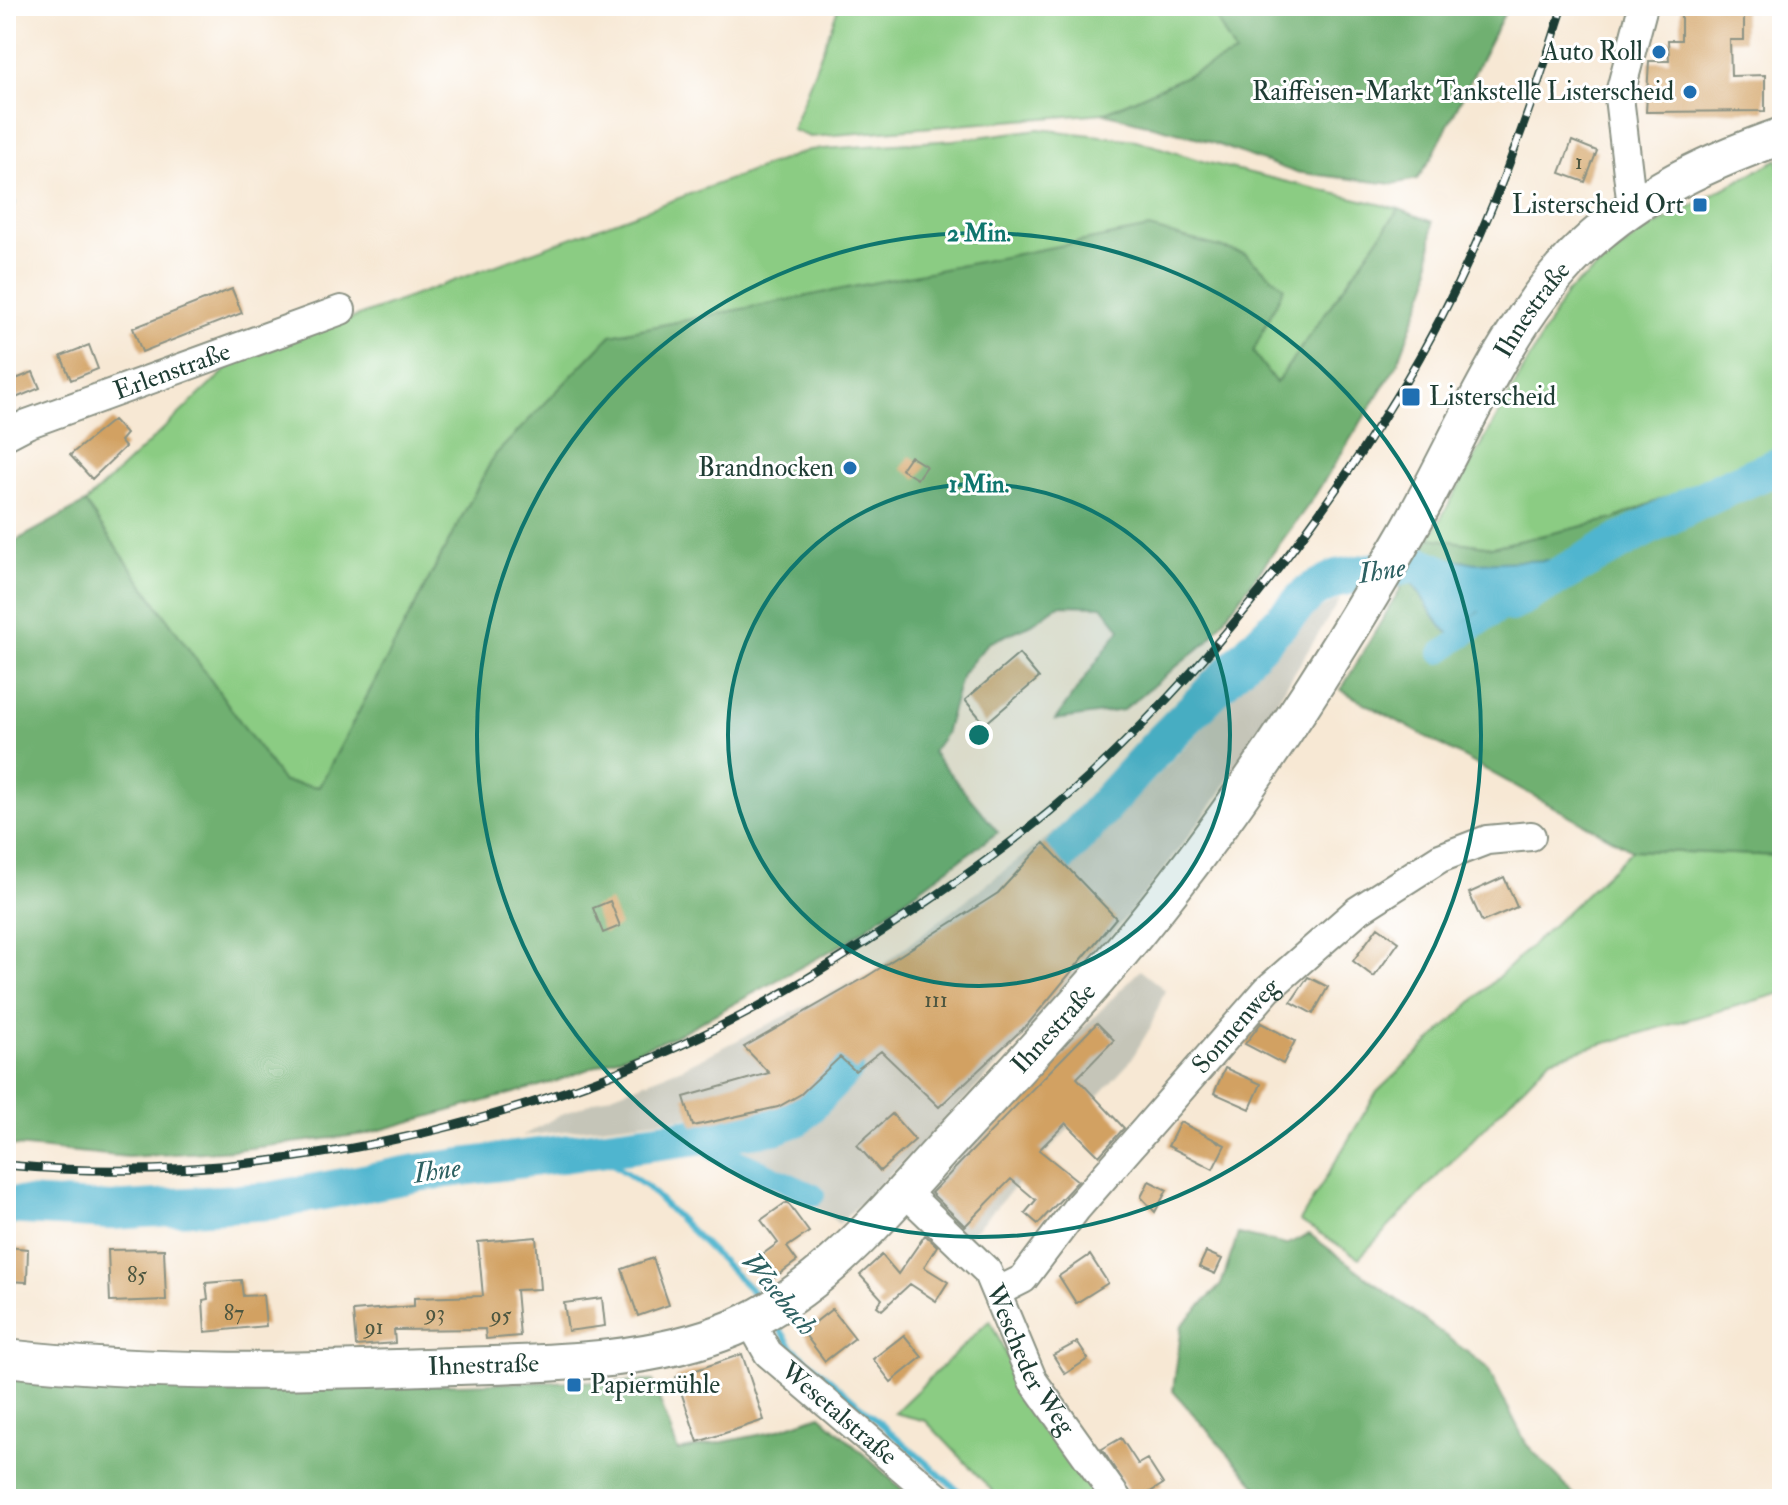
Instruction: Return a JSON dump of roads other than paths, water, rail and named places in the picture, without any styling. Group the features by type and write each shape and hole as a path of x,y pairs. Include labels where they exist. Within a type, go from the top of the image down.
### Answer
{"main road":[{"name":"Ihnestraße","path":"6,1358 172,1372 563,1362 685,1343 762,1315 816,1280 904,1191 1120,953 1220,825 1367,600 1533,308 1561,269 1632,207 1723,158 1782,136"}],"street":[{"path":"1632,207 1619,97 1643,6"},
{"name":"Erlenstraße","path":"6,435 27,424 341,310"},
{"name":"Sonnenweg","path":"997,1292 1023,1279 1076,1209 1268,989 1357,911 1440,858 1487,840 1531,836"},
{"name":"Wescheder Weg","path":"904,1191 987,1271 1033,1381 1117,1499"},
{"name":"Wesetalstraße","path":"762,1315 768,1353 939,1499"}],"water":[{"path":"1424,553 1476,563 1550,560 1543,572 1498,597 1450,635 1409,580"}],"waterway":[{"path":"6,206 13,203"},
{"name":"Ihne","path":"1059,856 1161,743 1310,592 1337,578 1417,564 1511,603 1678,511 1782,465"},
{"path":"1440,653 1511,603"},
{"name":"Ihne","path":"6,1205 111,1211 270,1201 417,1173 774,1126 796,1118 845,1067"},
{"path":"704,1136 715,1150 814,1195"},
{"name":"Wesebach","path":"592,1150 647,1187 762,1301"},
{"name":"Wesebach","path":"774,1320 791,1346 968,1499"}],"railway":[{"path":"6,1165 99,1170 194,1168 289,1158 384,1142 477,1119 568,1090 657,1056 741,1016 870,940 1003,848 1088,778 1177,688 1260,592 1370,438 1429,340 1475,247 1514,152 1563,6"}],"place":[{"name":"Auto Roll","path":"1659,52"},
{"name":"Raiffeisen-Markt Tankstelle Listerscheid","path":"1690,92"},
{"name":"Listerscheid Ort","path":"1700,205"},
{"name":"Listerscheid","path":"1411,397"},
{"name":"Brandnocken","path":"850,468"},
{"name":"Papiermühle","path":"574,1385"}]}
